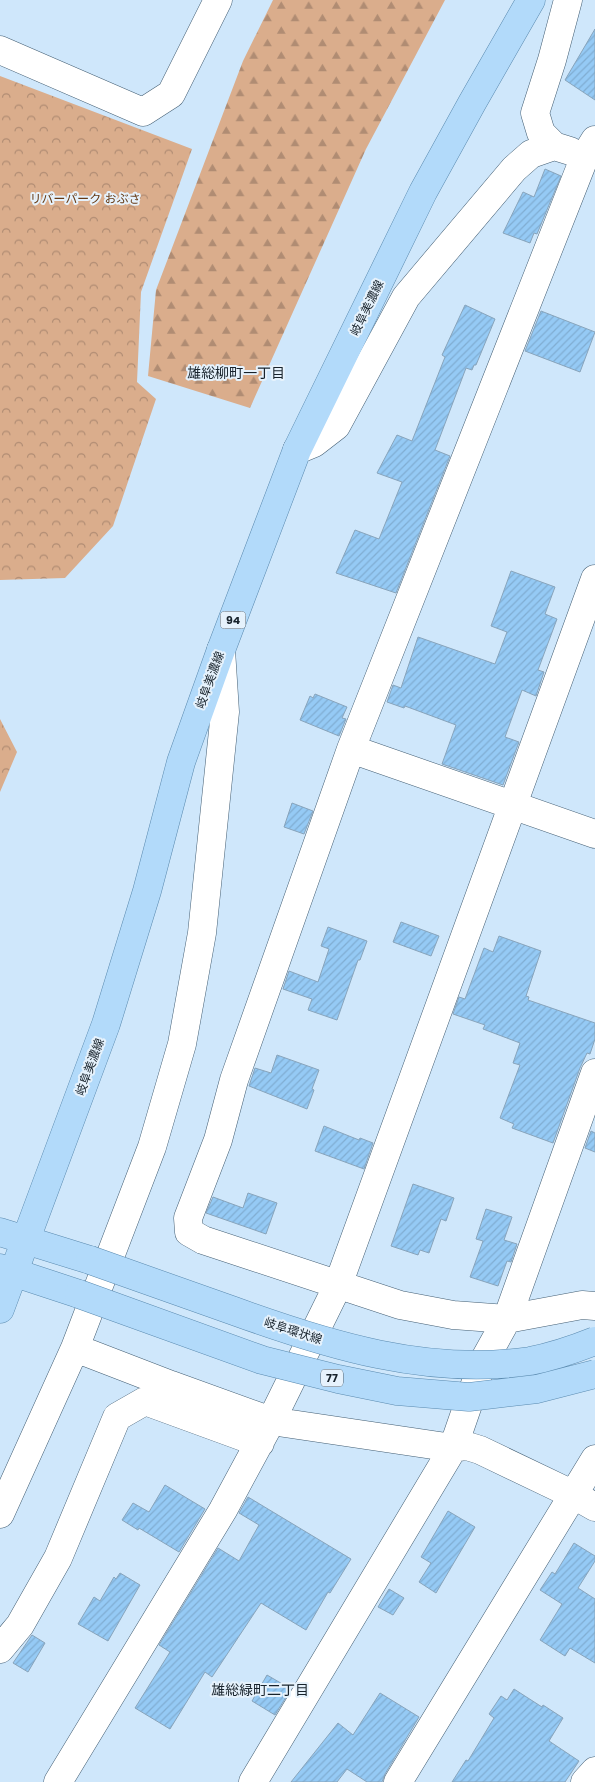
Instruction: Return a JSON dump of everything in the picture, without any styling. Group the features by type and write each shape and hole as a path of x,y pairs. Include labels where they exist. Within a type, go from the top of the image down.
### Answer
{"main road":[{"name":"岐阜美濃線","path":"0,1310 7,1270 26,1240 106,1024 148,891 181,762 221,650 297,450 423,192 531,0"},
{"name":"岐阜環状線","path":"0,1232 90,1260 278,1327 347,1348 398,1359 466,1365 530,1361 595,1341"},
{"name":"77","path":"7,1270 262,1360 338,1379 398,1391 469,1397 537,1389 595,1374"}],"street":[{"path":"0,50 143,112 171,94 218,0"},
{"path":"554,146 541,133 535,113 568,0"},
{"path":"297,450 314,443 336,426 406,297 514,169 531,154 554,146 592,152 351,749 234,1080 218,1140 188,1218 189,1232 203,1240 400,1305 453,1315 507,1319 582,1305 595,1306"},
{"path":"58,1782 223,1510 265,1432 338,1285 595,579"},
{"path":"0,1514 75,1348 152,1147 182,1044 202,933 225,712 221,650"},
{"path":"351,749 595,834"},
{"path":"253,1782 453,1448 482,1364 507,1319 595,1073"},
{"path":"75,1348 171,1385 265,1432"},
{"path":"0,1649 20,1625 58,1558 117,1417 145,1401 265,1432 453,1448 467,1446 480,1450 584,1501"},
{"path":"398,1782 584,1501 595,1459"},
{"path":"585,1782 595,1771"}],"green space":[{"path":"273,0 445,0 366,149 250,408 148,376 156,290 243,61"},
{"name":"リバーパーク おぶさ","path":"0,76 192,149 141,292 137,382 156,399 113,526 65,578 0,580"},
{"path":"0,719 17,752 0,792"}],"building":[{"path":"595,29 595,100 565,80"},
{"path":"545,169 561,176 537,234 534,233 530,243 503,233 523,192 534,197"},
{"path":"465,305 495,319 476,365 474,365 472,370 466,368 435,450 450,456 396,593 336,573 355,530 379,539 402,482 377,473 397,435 412,441 445,357 442,355"},
{"path":"541,311 595,332 580,372 525,351"},
{"path":"511,571 555,587 545,614 557,619 538,670 544,672 536,696 522,690 505,737 519,742 503,785 442,764 456,725 405,706 404,708 387,702 393,685 401,688 418,637 495,664 507,632 491,626"},
{"path":"315,694 347,707 342,718 346,719 339,736 300,720 310,696 313,698"},
{"path":"292,803 313,811 304,834 284,827"},
{"path":"401,922 439,936 431,956 393,942"},
{"path":"328,927 367,941 360,960 358,960 337,1020 308,1010 312,999 283,989 289,971 318,982 329,949 321,946"},
{"path":"499,936 541,951 526,996 529,997 528,1000 595,1023 595,1039 590,1054 587,1053 580,1068 553,1143 512,1128 514,1124 500,1118 520,1065 513,1063 520,1043 483,1029 485,1025 453,1014 459,997 465,999 484,948 493,952"},
{"path":"277,1055 319,1070 307,1109 249,1086 255,1068 271,1073"},
{"path":"324,1126 359,1140 360,1138 373,1143 364,1169 315,1151"},
{"path":"591,1131 595,1133 595,1152 585,1148"},
{"path":"413,1184 454,1198 446,1221 441,1219 429,1253 420,1250 418,1255 391,1246"},
{"path":"248,1193 277,1203 266,1234 206,1213 213,1197 243,1208"},
{"path":"486,1209 512,1217 504,1240 517,1244 511,1262 507,1261 498,1286 470,1277 483,1241 476,1239"},
{"path":"165,1485 205,1509 179,1552 122,1520 133,1503 149,1512"},
{"path":"248,1497 351,1559 330,1593 328,1592 306,1630 261,1603 212,1677 205,1672 170,1729 135,1708 170,1652 159,1645 218,1548 239,1561 259,1525 239,1513"},
{"path":"448,1511 475,1527 436,1593 419,1582 431,1563 421,1557"},
{"path":"574,1543 595,1556 595,1561 578,1588 595,1599 595,1663 570,1648 565,1656 540,1640 562,1604 540,1590 552,1572 555,1574"},
{"path":"120,1573 140,1585 108,1641 78,1624 94,1597 100,1601 114,1577 116,1579"},
{"path":"389,1589 404,1598 393,1615 378,1607"},
{"path":"32,1635 45,1643 28,1672 13,1663"},
{"path":"267,1675 291,1689 275,1715 252,1701"},
{"path":"514,1689 563,1718 549,1741 579,1761 565,1782 452,1782 466,1760 468,1761 494,1718 489,1714 501,1696 507,1700"},
{"path":"380,1693 419,1717 382,1782 367,1782 347,1769 337,1782 291,1782 338,1723 353,1735"}],"district":[{"name":"雄総柳町一丁目","path":"236,373"},
{"name":"雄総緑町二丁目","path":"260,1690"}]}
